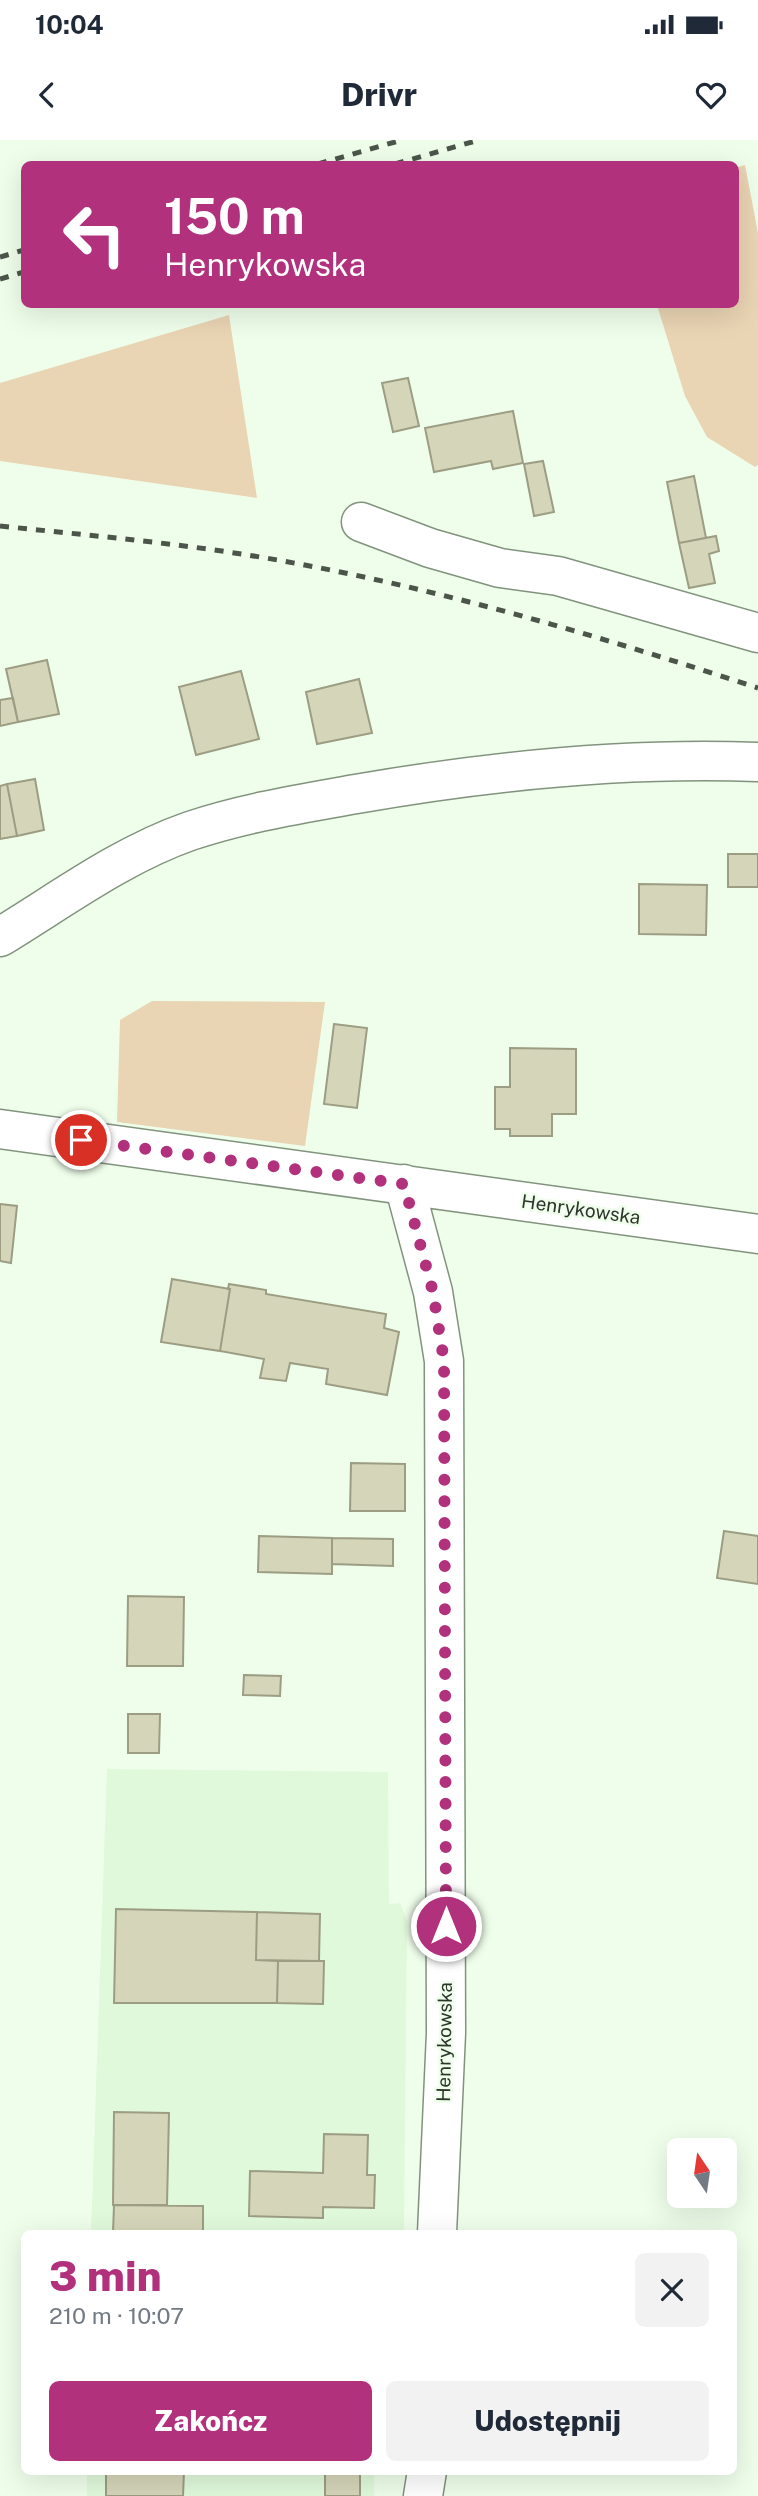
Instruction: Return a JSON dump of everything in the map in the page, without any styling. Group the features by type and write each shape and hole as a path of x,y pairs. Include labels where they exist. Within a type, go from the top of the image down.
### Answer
{"street":[{"path":"361,522 429,548 500,568 558,576 758,633"},
{"path":"0,937 131,856 189,832 244,816 405,786 510,772 648,762 758,761"},
{"name":"Henrykowska","path":"0,1129 758,1234"},
{"name":"Henrykowska","path":"404,1184 433,1292 444,1361 446,2033 437,2230"},
{"path":"423,2496 426,2475"}],"shaded area":[{"path":"745,165 758,233 758,465 755,467 707,437 685,396 658,308 739,308 739,167"},
{"path":"229,315 257,498 0,461 0,383"},
{"path":"152,1001 325,1002 305,1146 117,1122 120,1020"},
{"path":"107,1769 388,1772 389,1904 400,1903 407,1921 404,2230 91,2230"},
{"path":"87,2475 374,2475 374,2496 87,2496"}],"building":[{"path":"408,378 419,426 393,432 382,383"},
{"path":"513,411 523,463 493,469 491,461 434,472 425,428"},
{"path":"543,461 554,512 534,516 524,464"},
{"path":"694,476 706,538 679,543 667,482"},
{"path":"716,536 719,551 709,554 715,583 689,588 679,543"},
{"path":"47,660 59,714 18,722 6,669"},
{"path":"241,671 259,739 196,755 179,687"},
{"path":"359,679 372,733 317,744 306,692"},
{"path":"13,698 18,722 0,726 0,700"},
{"path":"35,779 44,830 17,836 7,784"},
{"path":"7,784 17,836 0,839 0,786"},
{"path":"728,854 758,854 758,887 728,887"},
{"path":"639,884 707,885 706,935 639,934"},
{"path":"334,1024 367,1028 357,1108 324,1104"},
{"path":"510,1048 576,1049 576,1114 552,1114 552,1136 510,1136 510,1129 495,1129 495,1087 510,1087"},
{"path":"0,1204 17,1206 11,1263 0,1261"},
{"path":"172,1279 230,1289 220,1351 161,1342"},
{"path":"229,1284 266,1290 266,1294 386,1314 384,1328 399,1332 387,1395 326,1384 328,1369 290,1363 286,1381 260,1378 264,1359 220,1351"},
{"path":"351,1463 405,1464 405,1511 350,1511"},
{"path":"724,1531 758,1536 758,1584 717,1578"},
{"path":"259,1536 332,1538 332,1574 258,1572"},
{"path":"332,1538 393,1539 393,1566 332,1564"},
{"path":"128,1596 184,1597 183,1666 127,1666"},
{"path":"244,1675 281,1676 280,1696 243,1695"},
{"path":"128,1714 160,1714 159,1753 128,1753"},
{"path":"116,1909 257,1912 256,1960 278,1961 277,2003 114,2003"},
{"path":"257,1912 320,1914 319,1961 256,1960"},
{"path":"278,1961 324,1961 323,2004 277,2003"},
{"path":"114,2112 169,2113 167,2205 113,2205"},
{"path":"324,2134 368,2135 367,2175 375,2175 374,2208 323,2207 323,2218 249,2216 250,2171 323,2173"},
{"path":"114,2205 203,2206 203,2230 113,2230"},
{"path":"106,2475 184,2475 183,2496 106,2496"},
{"path":"325,2475 360,2475 360,2496 325,2496"}],"railway":[{"path":"328,161 402,140"},
{"path":"406,161 479,140"},
{"path":"0,257 21,251"},
{"path":"0,279 21,273"},
{"path":"0,526 212,550 344,573 523,616 758,688"}],"route":[{"path":"81,1140 404,1184 433,1292 444,1361 446,1926"}]}
